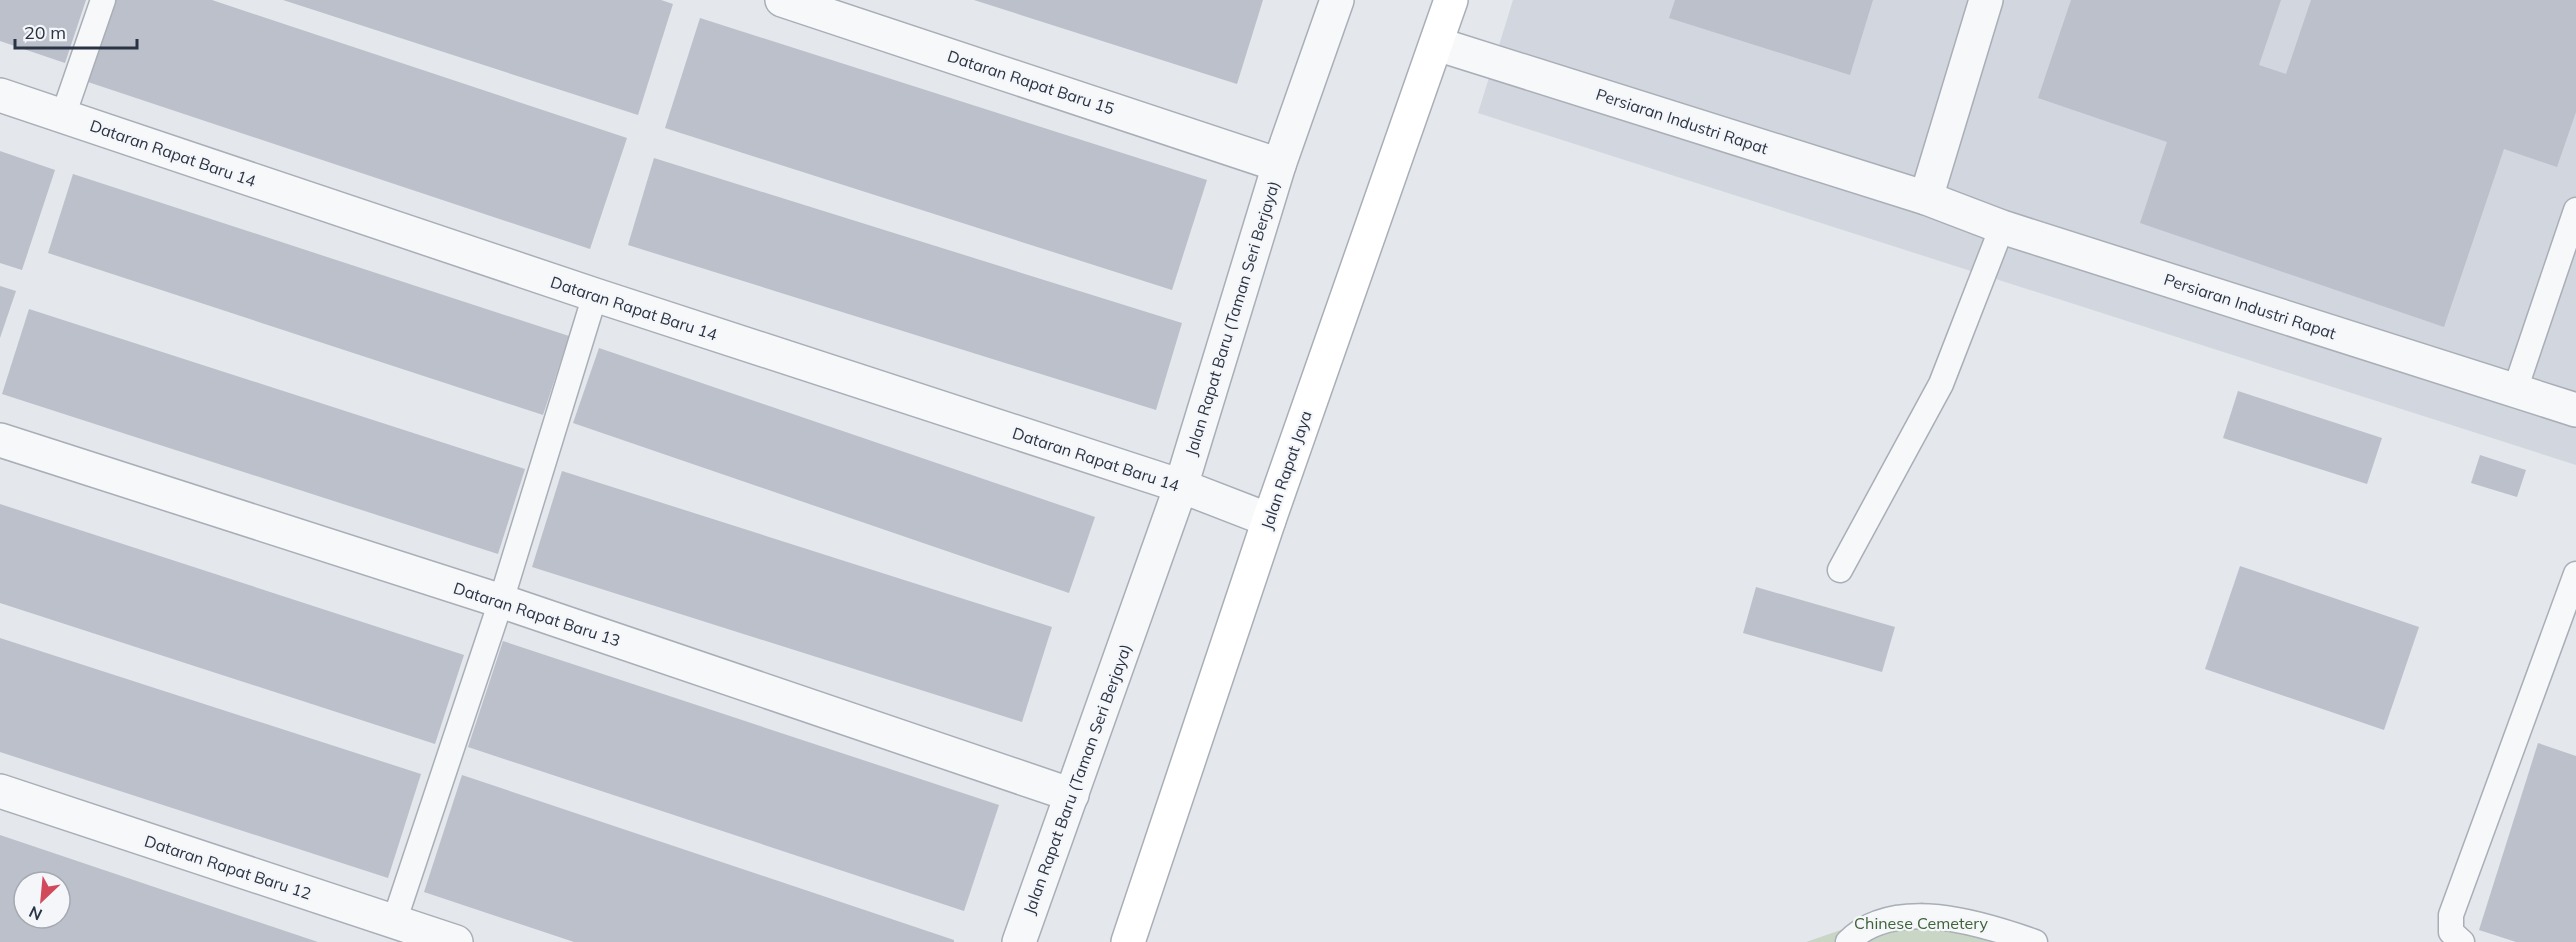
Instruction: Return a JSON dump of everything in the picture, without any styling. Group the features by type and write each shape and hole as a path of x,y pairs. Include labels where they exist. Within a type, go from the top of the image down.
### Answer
{"street":[{"name":"Dataran Rapat Baru 15","path":"783,0 1279,165"},
{"name":"Jalan Rapat Baru (Taman Seri Berjaya)","path":"1019,942 1181,486 1279,165 1337,0"},
{"name":"Jalan Rapat Jaya","path":"1128,942 1269,520 1451,0"},
{"path":"1926,198 1986,0"},
{"name":"Persiaran Industri Rapat","path":"1437,44 1926,198 2002,227 2576,410"},
{"name":"Dataran Rapat Baru 14","path":"0,95 595,295 1181,486 1269,520"},
{"name":"Dataran Rapat Baru 13","path":"0,440 501,601 1072,795"},
{"name":"Dataran Rapat Baru 12","path":"0,791 456,942"}],"lane":[{"path":"63,116 103,0"},
{"path":"2515,390 2576,210"},
{"path":"1840,570 1941,384 2002,227"},
{"path":"394,922 501,601 595,295"},
{"path":"2462,942 2451,932 2451,915 2576,574"},
{"path":"1848,942 1860,930 1905,915 1984,924 2035,942"}],"shaded area":[{"path":"1513,0 2576,0 2576,465 1478,113"}],"green space":[{"name":"Chinese Cemetery","path":"1922,902 2018,942 1806,942"}],"building":[{"path":"0,0 86,0 65,63 0,41"},
{"path":"116,0 212,0 627,138 590,249 88,82"},
{"path":"283,0 661,0 673,4 638,115"},
{"path":"974,0 1263,0 1237,84"},
{"path":"1675,0 1873,0 1850,75 1669,18"},
{"path":"2071,0 2281,0 2259,65 2286,74 2311,0 2576,0 2576,112 2557,167 2504,149 2444,327 2140,223 2167,142 2038,98"},
{"path":"700,18 1207,180 1172,290 665,128"},
{"path":"0,151 55,170 22,270 0,263"},
{"path":"654,158 1182,323 1156,410 628,245"},
{"path":"73,174 569,336 543,415 48,253"},
{"path":"0,286 16,291 0,338"},
{"path":"29,309 525,469 498,554 2,394"},
{"path":"599,348 1095,517 1069,593 573,423"},
{"path":"2238,391 2382,438 2367,484 2223,438"},
{"path":"2480,455 2526,470 2517,497 2471,483"},
{"path":"562,471 1052,627 1022,722 532,567"},
{"path":"0,504 464,655 435,744 0,603"},
{"path":"2240,566 2419,627 2384,730 2205,669"},
{"path":"1756,587 1895,627 1882,672 1743,633"},
{"path":"0,638 421,774 388,878 0,752"},
{"path":"503,641 999,805 964,911 468,747"},
{"path":"2538,743 2576,756 2576,942 2516,942 2479,930"},
{"path":"462,775 954,940 954,942 574,942 424,892"},
{"path":"0,835 318,942 0,942"}]}
